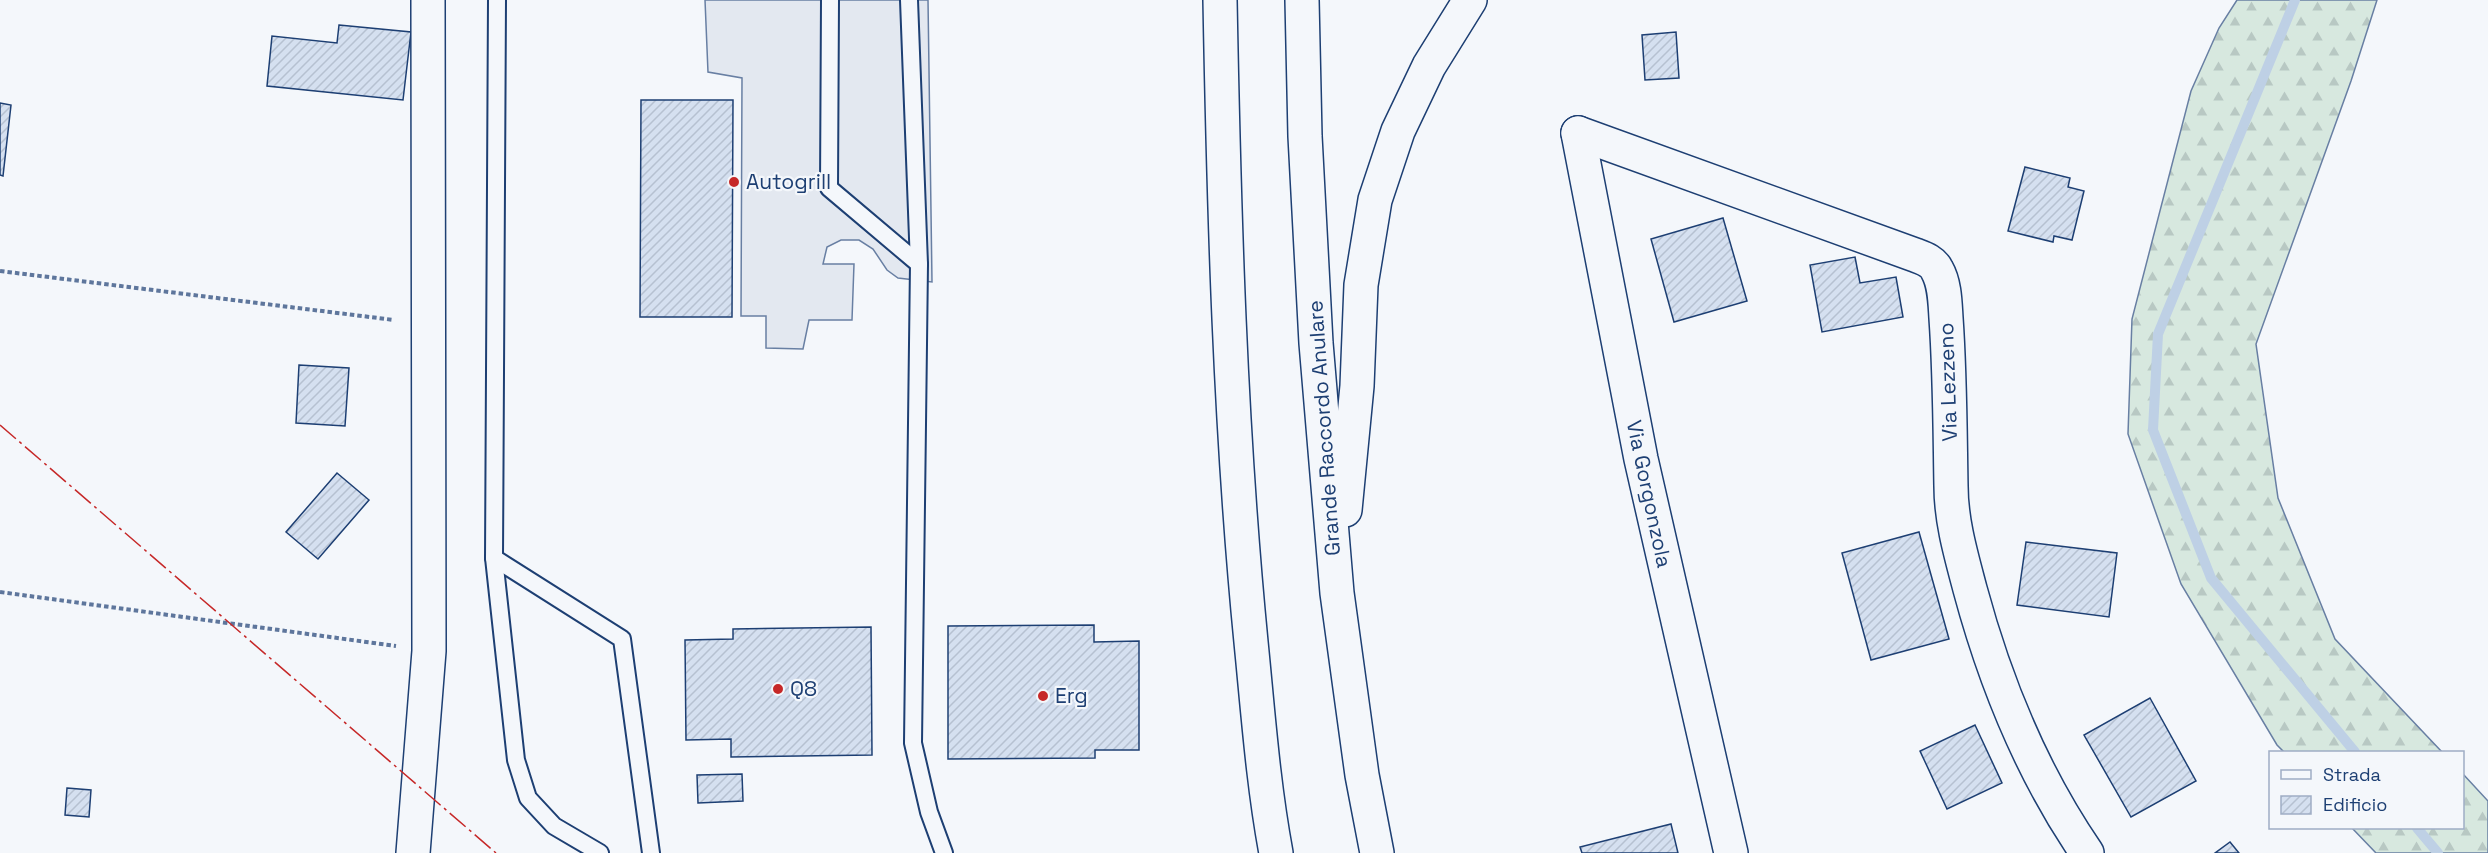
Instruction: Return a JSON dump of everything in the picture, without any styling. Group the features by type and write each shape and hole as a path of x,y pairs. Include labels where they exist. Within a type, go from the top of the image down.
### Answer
{"main road":[{"path":"413,853 429,651 428,0"},
{"path":"1220,0 1228,325 1236,460 1259,725 1276,853"},
{"name":"Grande Raccordo Anulare","path":"1302,0 1305,136 1316,343 1337,593 1362,775 1377,853"},
{"path":"1337,593 1358,386 1361,285 1375,200 1398,131 1429,66 1470,0"},
{"name":"Via Gorgonzola","path":"1578,133 1641,459 1731,853"},
{"name":"Via Lezzeno","path":"1578,133 1916,255 1928,260 1937,268 1945,304 1951,491 1958,542 1981,629 2006,701 2047,785 2087,853"}],"lane":[{"path":"497,0 494,558 516,760 528,798 554,825 600,853"},
{"path":"830,0 829,188 919,264"},
{"path":"909,0 919,264 913,743 929,812 944,853"},
{"path":"494,558 622,639 651,853"}],"path":[{"path":"0,270 428,324"},
{"path":"0,592 429,651"}],"green space":[{"path":"2237,0 2377,0 2351,81 2256,344 2278,498 2335,639 2441,751 2283,751 2277,745 2181,584 2128,434 2132,319 2191,91 2219,28"},
{"path":"2464,775 2488,801 2488,853 2376,853 2353,829 2464,829"}],"shaded area":[{"path":"705,0 928,0 932,282 898,278 887,270 873,249 859,240 841,240 827,247 823,264 854,264 852,320 809,320 803,349 766,348 766,316 741,316 742,78 708,72"}],"building":[{"path":"339,25 411,32 403,100 267,86 272,36 337,43"},
{"path":"1676,32 1679,78 1645,80 1642,35"},
{"path":"641,100 733,100 732,317 640,317"},
{"path":"0,103 11,105 3,176 0,175"},
{"path":"2025,167 2070,178 2068,187 2084,191 2072,240 2054,236 2053,242 2008,231"},
{"path":"1723,218 1747,301 1674,322 1651,239"},
{"path":"1855,257 1860,283 1896,277 1903,317 1822,332 1810,265"},
{"path":"299,365 349,368 345,426 296,423"},
{"path":"337,473 369,500 318,559 286,532"},
{"path":"1919,532 1949,639 1871,660 1842,553"},
{"path":"2026,542 2117,553 2109,617 2017,605"},
{"name":"Erg","path":"1094,625 1094,642 1139,641 1139,750 1095,750 1095,758 948,759 948,626"},
{"name":"Q8","path":"871,627 872,755 731,757 731,739 686,740 685,640 733,639 733,629"},
{"path":"2150,698 2196,781 2131,817 2084,735"},
{"path":"1975,725 2002,783 1947,809 1920,751"},
{"path":"742,774 743,801 698,803 697,775"},
{"path":"67,788 91,790 89,817 65,815"},
{"path":"1671,824 1678,853 1582,853 1580,847"},
{"path":"2230,842 2239,853 2215,853"}],"waterway":[{"path":"2295,0 2158,334 2153,430 2211,578 2354,751"},
{"path":"2418,829 2438,853"}],"power":[{"path":"0,425 496,853"}],"place":[{"name":"Autogrill","path":"734,182"},
{"name":"Q8","path":"778,689"},
{"name":"Erg","path":"1043,696"}]}
